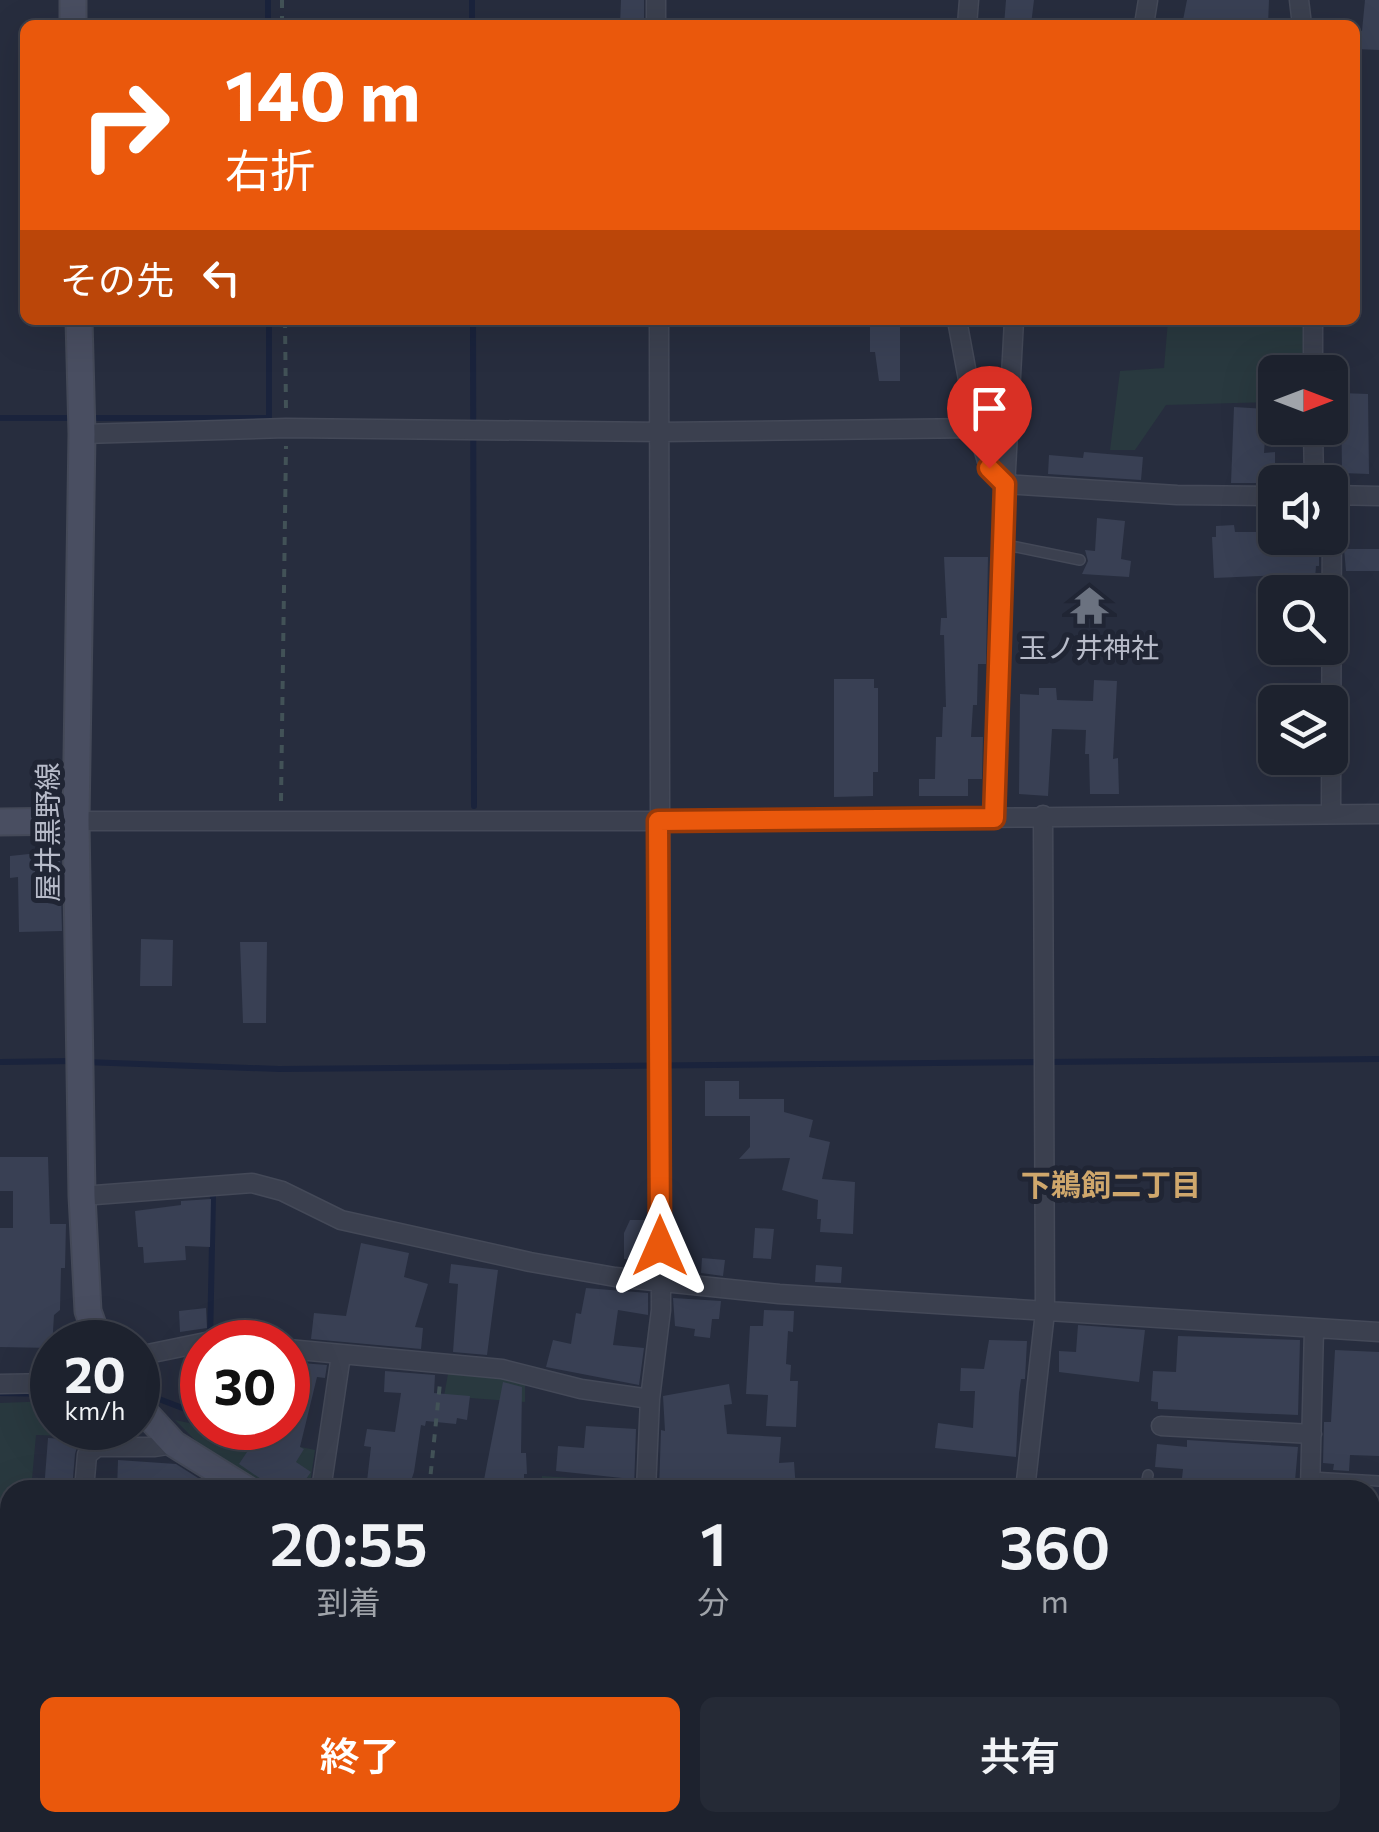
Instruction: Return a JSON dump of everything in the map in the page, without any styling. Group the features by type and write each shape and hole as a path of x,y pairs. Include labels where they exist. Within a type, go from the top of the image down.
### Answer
{"main road":[{"name":"屋井黒野線","path":"79,325 82,434 76,822 82,1196 91,1320"},
{"path":"0,822 76,822"},
{"path":"160,1428 174,1444 232,1480"}],"street":[{"path":"646,1480 650,1399 661,1310 659,325"},
{"path":"958,325 989,468 1005,484 1258,496"},
{"path":"994,818 1014,325"},
{"path":"1313,325 1313,355"},
{"path":"82,434 286,428 660,432 978,428"},
{"path":"1348,496 1379,496"},
{"path":"1331,555 1331,814"},
{"path":"76,822 1379,814"},
{"path":"1026,1480 1045,1312 1043,815"},
{"path":"82,1196 252,1182 282,1191 341,1220 530,1262 660,1281 779,1294 1379,1332"},
{"path":"1311,1480 1314,1328"},
{"path":"310,1352 502,1369 650,1399"},
{"path":"323,1480 342,1356"},
{"path":"0,1384 30,1383"},
{"path":"1161,1426 1312,1434"},
{"path":"85,1480 87,1456 97,1447 174,1444"}],"lane":[{"path":"1002,544 1080,560"},
{"path":"1147,1480 1148,1474"}],"path":[{"path":"281,821 285,325"},
{"path":"430,1480 442,1363"}],"shaded area":[{"path":"1168,325 1304,325 1303,355 1258,355 1258,402 1166,405 1135,450 1110,450 1120,371 1164,368"},
{"path":"454,1371 525,1379 525,1402 444,1396 448,1374"},
{"path":"30,1402 30,1450 35,1450 32,1480 0,1480 0,1403"},
{"path":"205,1450 315,1450 310,1480 252,1480"},
{"path":"542,1476 601,1480 542,1480"}],"building":[{"path":"621,0 644,0 644,20 620,20"},
{"path":"1006,0 1034,0 1032,20 1004,20"},
{"path":"1187,0 1269,0 1268,20 1183,20"},
{"path":"1365,0 1379,0 1379,50 1360,49"},
{"path":"870,325 900,325 900,381 879,381 875,352 870,352"},
{"path":"1348,393 1368,394 1369,474 1348,473 1348,465 1342,465 1342,445 1348,445"},
{"path":"1234,407 1258,408 1258,445 1265,445 1264,453 1275,452 1275,465 1258,465 1258,483 1231,483"},
{"path":"1084,452 1143,457 1141,480 1048,474 1049,455 1083,458"},
{"path":"1097,518 1125,521 1121,559 1131,561 1129,577 1082,574 1088,561 1085,550 1095,551"},
{"path":"1234,525 1235,532 1256,532 1258,555 1319,555 1315,575 1214,578 1212,537 1216,537 1216,526"},
{"path":"1348,549 1379,549 1379,571 1346,571"},
{"path":"944,557 988,557 986,664 978,664 971,737 983,737 982,779 968,779 968,796 919,796 919,779 935,779 936,737 942,737 946,707 944,635 940,635 941,618 947,618"},
{"path":"834,679 874,679 874,688 878,688 878,772 873,772 873,796 834,797"},
{"path":"1094,680 1117,681 1113,759 1118,758 1119,794 1090,794 1086,730 1052,729 1048,796 1019,794 1020,694 1039,695 1039,688 1056,688 1057,700 1093,701"},
{"path":"48,852 48,860 60,860 62,931 19,932 18,877 10,878 10,856"},
{"path":"141,939 173,940 172,986 140,986"},
{"path":"240,942 267,942 266,1023 243,1023"},
{"path":"705,1081 739,1081 739,1099 784,1099 784,1112 813,1120 809,1137 830,1142 822,1179 855,1182 853,1234 820,1232 818,1200 782,1190 790,1158 739,1159 750,1147 750,1116 705,1116"},
{"path":"0,1157 48,1157 50,1224 66,1224 65,1268 61,1268 60,1310 54,1320 30,1320 30,1348 0,1347 0,1228 13,1228 13,1191 0,1191"},
{"path":"211,1199 210,1247 185,1246 186,1260 144,1263 143,1247 138,1247 135,1211"},
{"path":"630,1220 648,1220 645,1259 624,1259 624,1233"},
{"path":"755,1228 774,1229 771,1259 753,1258"},
{"path":"361,1243 409,1253 404,1277 428,1284 415,1327 423,1328 421,1349 311,1339 314,1313 346,1316"},
{"path":"702,1258 725,1260 723,1276 701,1273"},
{"path":"451,1264 498,1270 487,1355 453,1352 458,1284 449,1283"},
{"path":"816,1265 842,1267 841,1283 815,1282"},
{"path":"586,1288 648,1293 648,1315 618,1310 613,1345 644,1348 639,1385 546,1367 553,1340 571,1344 576,1313 581,1314"},
{"path":"673,1298 721,1301 719,1319 712,1319 710,1338 694,1336 695,1329 675,1326"},
{"path":"206,1308 207,1320 180,1320 180,1332 179,1311"},
{"path":"764,1310 794,1311 786,1364 791,1365 790,1381 798,1381 796,1427 766,1426 768,1395 746,1394 750,1326 763,1326"},
{"path":"1078,1325 1145,1330 1139,1382 1059,1372 1059,1351 1076,1352"},
{"path":"1178,1336 1300,1340 1298,1415 1158,1409 1158,1402 1151,1401 1153,1371 1176,1372"},
{"path":"989,1340 1027,1341 1025,1379 1021,1379 1019,1393 1016,1457 935,1448 938,1423 973,1428 975,1391 960,1391 961,1368 984,1369"},
{"path":"1335,1350 1379,1352 1379,1456 1350,1455 1349,1471 1333,1470 1334,1464 1323,1463 1324,1422 1331,1422"},
{"path":"310,1364 327,1365 325,1378 317,1377 310,1406"},
{"path":"385,1371 435,1375 434,1393 470,1396 467,1420 457,1418 456,1424 426,1421 425,1426 421,1425 411,1480 367,1480 371,1447 364,1446 367,1429 395,1432 401,1393 384,1392"},
{"path":"503,1382 522,1387 521,1453 526,1453 527,1474 524,1480 484,1480"},
{"path":"729,1384 732,1404 724,1405 727,1434 781,1437 779,1463 794,1462 795,1480 659,1480 661,1430 665,1431 663,1396"},
{"path":"586,1426 636,1429 634,1480 556,1471 558,1446 584,1448"},
{"path":"1187,1440 1298,1447 1295,1480 1196,1480 1182,1478 1183,1469 1155,1467 1157,1444 1187,1447"},
{"path":"47,1450 76,1450 73,1480 45,1480"},
{"path":"248,1450 303,1450 296,1462 311,1472 305,1480 262,1480 239,1464"},
{"path":"118,1460 176,1464 201,1480 117,1480"}],"waterway":[{"path":"268,0 268,20"},
{"path":"472,0 472,20"},
{"path":"95,418 269,418 269,325"},
{"path":"473,325 474,806"},
{"path":"0,418 72,418"},
{"path":"85,1062 279,1069 1379,1059"},
{"path":"0,1062 73,1061"},
{"path":"210,1320 213,1195"},
{"path":"0,1393 30,1394"},
{"path":"160,1399 180,1407"}],"place":[{"name":"玉ノ井神社","path":"1089,606"}],"district":[{"name":"下鵜飼二丁目","path":"1111,1186"}],"route":[{"path":"660,1246 658,821 994,818 1005,484 989,468"}]}
